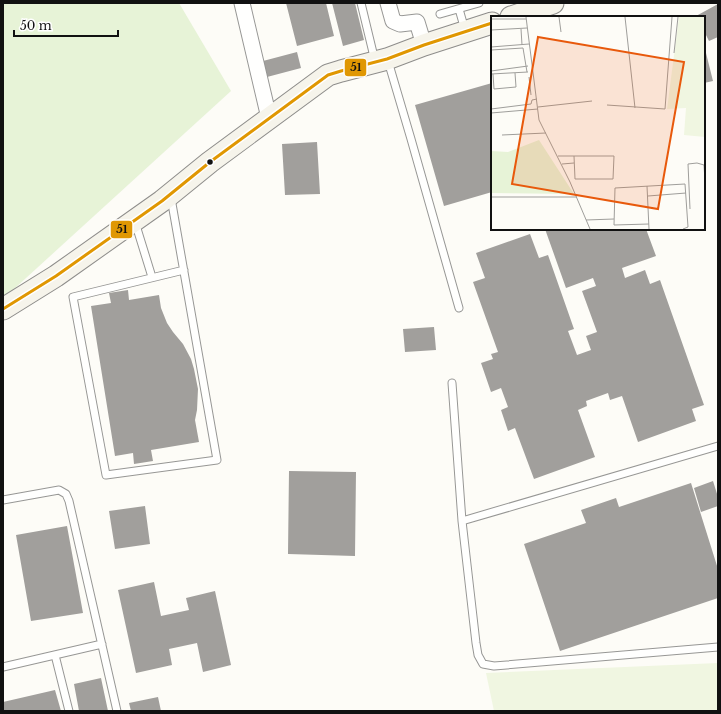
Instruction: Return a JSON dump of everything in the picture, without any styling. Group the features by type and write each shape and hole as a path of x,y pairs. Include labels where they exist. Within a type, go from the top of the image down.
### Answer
{"street":[{"path":"242,3 269,118"},
{"path":"388,3 393,21 400,24 417,22 424,45"},
{"path":"514,16 551,3"},
{"path":"3,309 56,276 135,220 210,162 328,75 381,60 491,23"}],"lane":[{"path":"361,3 413,146 459,308"},
{"path":"440,14 479,3"},
{"path":"459,9 465,32"},
{"path":"170,194 184,270 217,460 106,475 73,296 184,270"},
{"path":"135,220 152,277"},
{"path":"452,383 462,521 476,643 478,655 483,664 494,666 718,647"},
{"path":"462,521 718,446"},
{"path":"3,500 60,490 66,494 69,501 117,711"},
{"path":"3,666 102,644"},
{"path":"55,655 69,711"}],"green space":[{"path":"3,3 179,3 231,91 3,299"},
{"path":"718,663 718,711 494,711 486,673"}],"building":[{"path":"286,3 326,3 334,36 297,46"},
{"path":"332,3 355,3 364,40 343,46"},
{"path":"718,4 718,37 709,41 705,33 705,16 696,16"},
{"path":"297,52 301,68 267,77 263,61"},
{"path":"705,54 713,81 705,83"},
{"path":"491,83 491,192 444,206 415,105"},
{"path":"317,142 320,194 285,195 282,144"},
{"path":"545,230 646,230 656,256 622,268 625,278 645,270 650,284 660,280 704,405 692,409 696,421 638,442 622,396 610,400 608,393 586,401 587,406 578,410 595,457 534,479 515,428 508,431 501,410 508,407 501,388 491,392 481,363 493,359 491,354 498,352 473,282 485,278 476,253 530,234 539,258 548,255 574,329 568,331 577,355 591,350 586,336 597,332 582,291 596,286 593,278 566,288"},
{"path":"128,290 129,300 159,295 161,308 167,323 183,344 191,359 198,389 195,420 199,442 151,450 153,461 134,464 133,453 115,456 91,306 111,303 109,293"},
{"path":"434,327 436,350 405,352 403,329"},
{"path":"289,471 356,472 355,556 288,554"},
{"path":"713,481 718,497 718,506 701,512 694,488"},
{"path":"691,483 718,569 718,598 560,651 524,544 586,523 581,510 616,498 619,507"},
{"path":"145,506 150,544 115,549 109,511"},
{"path":"67,526 83,613 31,621 16,535"},
{"path":"154,582 161,616 189,610 186,598 215,591 231,665 203,672 197,643 169,649 172,665 136,673 118,590"},
{"path":"101,678 108,711 79,711 74,684"},
{"path":"55,690 61,711 3,711 3,702"},
{"path":"158,697 161,711 131,711 129,703"}],"transit line":[{"name":"51","path":"3,309 56,276 162,201 210,162 328,75 387,59 424,45 491,23"}]}
